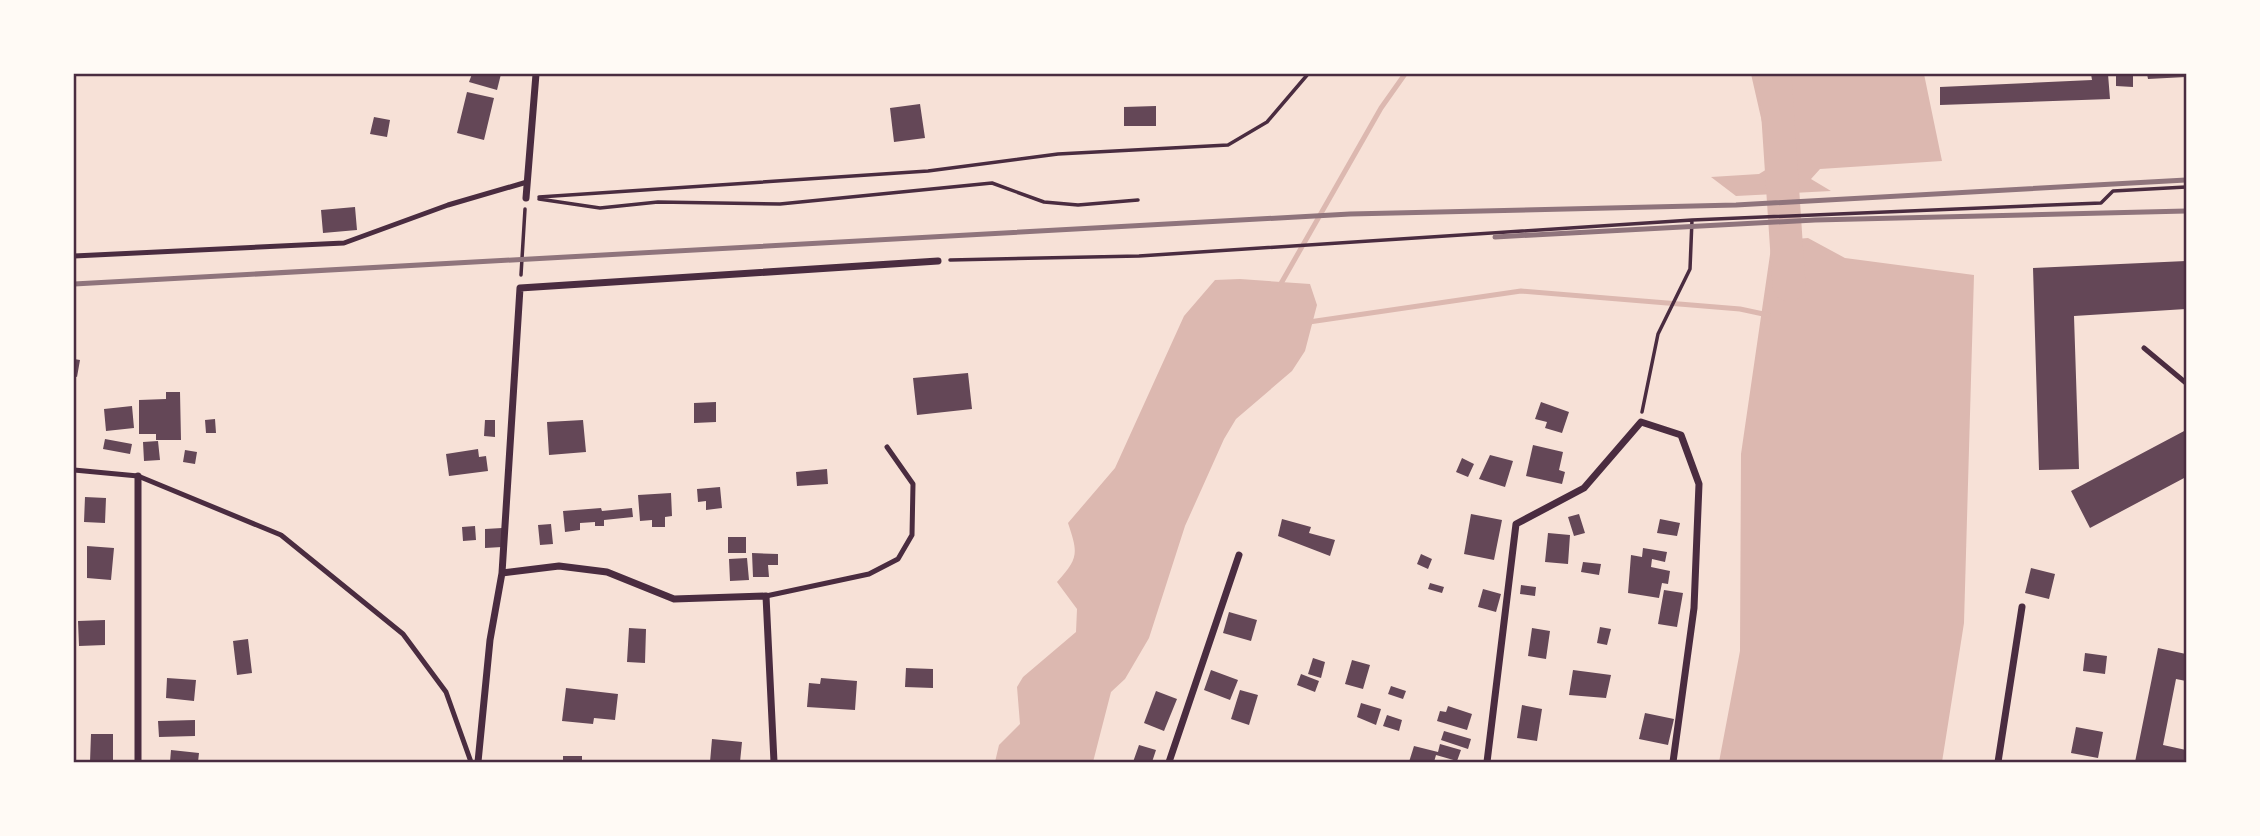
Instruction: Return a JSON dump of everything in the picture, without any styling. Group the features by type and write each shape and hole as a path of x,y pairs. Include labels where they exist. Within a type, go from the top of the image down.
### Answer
{"street":[{"path":"526,198 536,74"},
{"path":"478,762 490,640 502,573 520,288 938,261"},
{"path":"1487,762 1516,524 1584,488 1641,422 1681,435 1699,484 1694,608 1673,762"},
{"path":"138,475 138,762"},
{"path":"1169,762 1239,555"},
{"path":"502,573 559,566 607,572 674,599 766,596 774,762"},
{"path":"1998,762 2022,607"}],"lane":[{"path":"74,256 344,243 448,205 527,182"},
{"path":"2144,348 2186,383"},
{"path":"766,596 869,574 898,558 912,535 913,484 887,447"},
{"path":"74,470 138,475 281,535 402,634 446,692 471,762"}],"path":[{"path":"526,198 929,171 1058,155 1228,145 1267,122 1308,74"},
{"path":"526,198 600,208 658,202 780,204 992,183 1044,202 1078,205 1138,200"},
{"path":"938,261 1194,252 1692,220 2101,203 2113,191 2186,187"},
{"path":"520,288 526,198"},
{"path":"1641,422 1657,334 1690,269 1692,220"}],"shaded area":[{"path":"1751,74 1924,74 1942,161 1820,169 1811,179 1831,191 1736,196 1711,177 1759,174 1772,166"},
{"path":"1808,238 1845,258 1974,275 1964,623 1942,762 1719,762 1740,651 1741,454 1772,241"},
{"path":"1215,280 1310,284 1317,305 1305,351 1292,371 1236,419 1224,439 1185,526 1149,638 1125,679 1111,692 1093,762 995,762 999,745 1020,724 1017,687 1023,677 1076,632 1077,609 1057,582 1075,555 1068,523 1115,468 1184,316"}],"building":[{"path":"472,74 501,74 497,90 469,82"},
{"path":"2091,74 2108,74 2110,99 1940,105 1940,87 2092,80"},
{"path":"2116,74 2133,74 2133,87 2116,86"},
{"path":"2147,74 2186,74 2186,77 2148,79"},
{"path":"467,92 494,98 484,140 457,133"},
{"path":"920,104 925,138 894,142 890,108"},
{"path":"1156,106 1156,126 1124,126 1124,107"},
{"path":"374,117 390,120 387,137 370,134"},
{"path":"355,207 357,230 323,233 321,210"},
{"path":"2186,261 2186,309 2074,316 2079,469 2039,470 2033,268"},
{"path":"74,359 80,360 77,377 74,376"},
{"path":"968,373 972,409 917,415 913,378"},
{"path":"166,392 180,392 181,440 156,440 156,434 139,434 139,400 166,399"},
{"path":"716,402 716,422 694,423 694,403"},
{"path":"1541,402 1569,412 1562,433 1545,428 1547,422 1535,419"},
{"path":"132,406 134,428 106,431 104,409"},
{"path":"215,419 216,433 206,433 205,420"},
{"path":"485,420 495,420 495,437 484,436"},
{"path":"583,420 586,452 549,455 547,422"},
{"path":"2186,430 2186,477 2090,528 2071,491"},
{"path":"105,439 132,444 130,454 103,449"},
{"path":"158,441 160,460 144,461 143,442"},
{"path":"1533,445 1563,452 1559,470 1565,472 1562,484 1526,476"},
{"path":"478,449 479,457 486,456 488,471 449,476 446,454"},
{"path":"185,450 197,452 195,464 183,462"},
{"path":"1490,455 1513,461 1505,487 1479,479"},
{"path":"1462,458 1474,464 1468,477 1456,472"},
{"path":"827,469 828,484 797,486 796,472"},
{"path":"720,487 722,508 706,510 706,501 698,502 697,489"},
{"path":"671,493 672,516 665,517 665,527 652,527 652,520 640,521 638,495"},
{"path":"85,497 106,498 105,523 84,522"},
{"path":"601,508 602,511 632,508 633,517 604,520 604,526 595,526 595,522 580,523 580,530 565,532 563,511"},
{"path":"1471,514 1502,520 1494,560 1464,554"},
{"path":"1579,514 1585,533 1574,536 1568,517"},
{"path":"1282,519 1311,527 1309,533 1335,540 1330,556 1278,536"},
{"path":"1660,519 1680,523 1677,536 1657,533"},
{"path":"551,524 553,544 540,545 538,525"},
{"path":"475,526 476,540 463,541 462,527"},
{"path":"502,528 502,547 485,548 485,529"},
{"path":"1548,533 1570,535 1568,564 1545,562"},
{"path":"728,537 746,537 746,553 728,553"},
{"path":"87,546 114,548 111,580 87,578"},
{"path":"1643,548 1667,552 1665,562 1652,559 1651,567 1670,571 1668,584 1662,583 1659,598 1628,593 1631,555 1642,557"},
{"path":"752,553 778,554 778,565 768,565 769,577 753,577"},
{"path":"1421,554 1432,559 1428,569 1417,564"},
{"path":"747,558 749,580 730,581 729,559"},
{"path":"1583,562 1601,564 1599,575 1581,572"},
{"path":"2031,568 2055,574 2049,599 2025,593"},
{"path":"1430,583 1444,587 1442,593 1428,589"},
{"path":"1521,585 1536,587 1535,596 1520,594"},
{"path":"1483,589 1501,594 1496,612 1478,607"},
{"path":"1664,590 1683,593 1677,627 1658,624"},
{"path":"1229,612 1257,620 1251,641 1223,633"},
{"path":"105,620 105,645 79,646 78,621"},
{"path":"1600,627 1611,629 1607,645 1597,643"},
{"path":"629,628 646,629 645,663 627,662"},
{"path":"1532,628 1550,631 1546,659 1528,656"},
{"path":"248,639 252,673 237,675 233,641"},
{"path":"2158,648 2186,654 2186,681 2176,679 2163,745 2186,750 2186,762 2135,762"},
{"path":"2085,653 2107,656 2105,674 2083,671"},
{"path":"1313,658 1325,662 1321,678 1308,674"},
{"path":"1352,660 1370,665 1363,689 1345,684"},
{"path":"906,668 933,669 933,688 905,687"},
{"path":"1211,670 1238,680 1230,700 1204,690"},
{"path":"1573,670 1611,675 1606,698 1569,695"},
{"path":"1301,674 1319,681 1315,692 1297,685"},
{"path":"167,678 196,680 194,701 166,698"},
{"path":"821,678 857,681 855,710 807,707 809,683 820,684"},
{"path":"1391,686 1406,691 1403,699 1388,694"},
{"path":"566,688 618,694 615,720 594,718 593,724 562,721"},
{"path":"1240,690 1258,695 1249,725 1231,719"},
{"path":"1156,691 1177,699 1164,731 1144,723"},
{"path":"1361,703 1381,709 1376,725 1357,717"},
{"path":"1522,705 1542,709 1537,741 1517,738"},
{"path":"1448,706 1472,714 1467,730 1437,721 1440,711 1446,712"},
{"path":"1645,713 1674,719 1668,745 1639,739"},
{"path":"1387,715 1402,720 1399,731 1383,726"},
{"path":"195,720 195,736 159,737 158,721"},
{"path":"2076,727 2103,732 2098,758 2071,753"},
{"path":"1444,731 1471,739 1468,749 1441,740"},
{"path":"91,734 113,734 113,762 90,762"},
{"path":"712,739 742,742 740,762 710,762"},
{"path":"1440,744 1461,750 1457,761 1436,755 1434,762 1409,762 1414,746 1438,752"},
{"path":"1139,745 1156,750 1152,762 1133,762"},
{"path":"171,750 199,753 198,762 170,762"},
{"path":"563,756 582,756 582,762 563,762"}],"waterway":[{"path":"1279,287 1381,108 1405,74"},
{"path":"1775,74 1789,285"},
{"path":"1309,322 1521,291 1740,309 1768,315"}],"railway":[{"path":"74,284 1350,214 1736,205 2186,180"},
{"path":"1495,237 1815,220 2186,211"}]}
